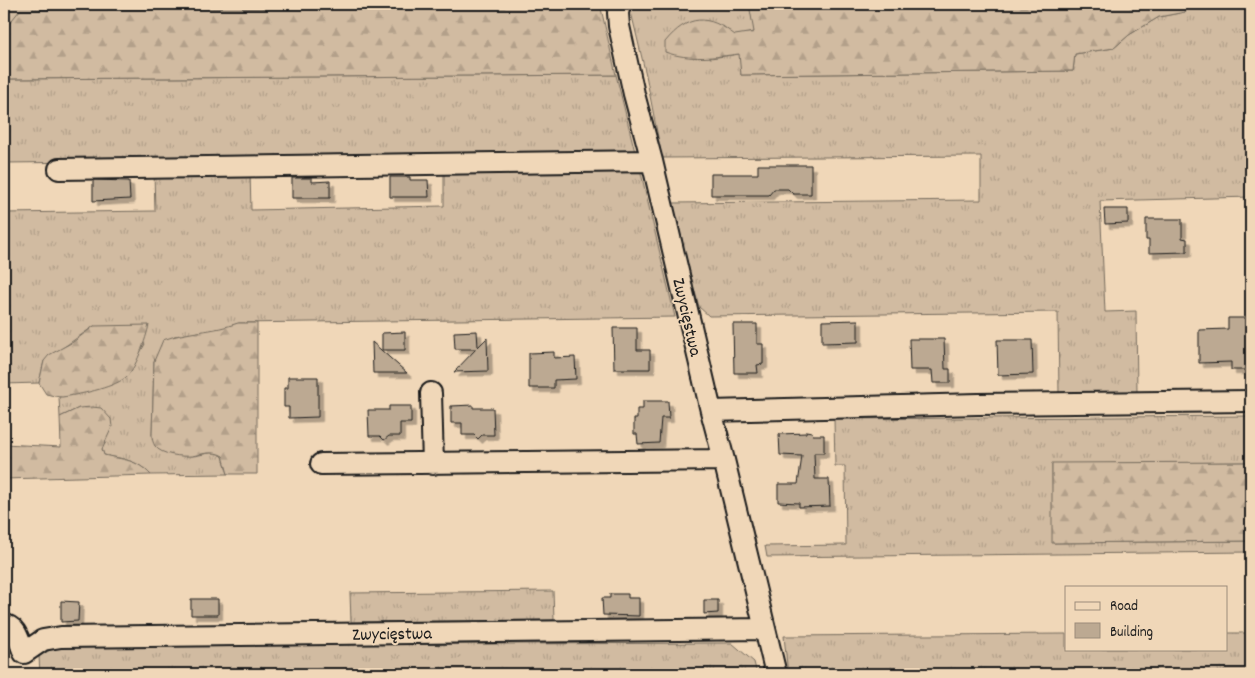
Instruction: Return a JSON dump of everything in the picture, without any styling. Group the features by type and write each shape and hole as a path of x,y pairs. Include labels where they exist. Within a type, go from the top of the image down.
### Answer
{"street":[{"name":"Zwycięstwa","path":"620,4 618,13 619,26 634,94 652,161 710,411 724,460 776,674"},
{"path":"59,169 652,161"},
{"path":"431,392 433,464"},
{"path":"710,411 978,404 1251,401"},
{"path":"321,464 724,460"},
{"name":"Zwycięstwa","path":"4,625 10,625 14,629 24,653 43,640 61,637 765,629"}],"green space":[{"path":"4,4 312,4 312,8 193,10 4,30"},
{"path":"312,4 600,4 616,75 4,79 4,30 20,10 312,8"},
{"path":"636,4 749,4 755,32 735,36 723,26 710,58 740,54 741,75 1073,71 1075,54 1114,48 1129,35 1159,17 1185,12 1189,4 1251,4 1251,197 1100,201 1105,312 1136,311 1137,395 1059,396 1058,312 709,316 699,307 672,203 981,200 981,156 662,158 646,75 631,12"},
{"path":"749,4 1189,4 1185,12 1159,17 1129,35 1114,48 1075,54 1073,71 741,75 739,54 712,57 684,57 665,52 665,42 674,33 682,26 698,20 716,23 735,35 754,32"},
{"path":"616,75 636,156 4,163 4,79"},
{"path":"640,169 675,317 239,323 222,329 174,336 154,361 152,435 191,456 215,453 223,456 228,474 151,475 135,463 104,455 102,449 106,442 79,408 60,417 59,397 85,392 126,377 145,344 94,326 44,361 39,383 4,384 4,213 155,211 154,173 250,172 251,210 444,206 444,170"},
{"path":"238,323 257,323 257,474 228,474 223,456 215,453 177,456 162,452 155,446 152,438 154,361 163,340"},
{"path":"149,325 137,361 129,374 119,382 77,395 62,397 46,394 39,383 44,361 49,355 73,342 94,326"},
{"path":"79,408 101,408 111,419 112,427 102,449 104,455 135,463 151,475 4,479 4,444 61,447 60,417"},
{"path":"1251,416 1251,462 1052,464 1053,543 1251,541 1251,552 767,557 765,546 846,545 845,466 835,466 834,419"},
{"path":"1251,462 1251,541 1052,543 1052,463"},
{"path":"553,591 554,620 351,622 350,593"},
{"path":"1228,633 1251,633 1251,674 788,674 784,636 1065,634 1065,650 1228,650"},
{"path":"732,643 754,662 757,674 40,674 39,656 58,646"}],"building":[{"path":"758,165 811,165 811,194 793,194 788,189 774,189 769,195 711,195 711,174 758,174"},
{"path":"390,177 410,177 410,180 428,180 429,197 390,197"},
{"path":"292,178 312,178 312,182 330,181 330,198 292,198"},
{"path":"93,180 129,181 130,199 93,201"},
{"path":"1104,209 1128,209 1128,223 1105,224"},
{"path":"1146,219 1182,219 1182,238 1187,239 1187,252 1149,253 1149,240 1146,240"},
{"path":"1228,318 1251,318 1251,370 1231,370 1231,362 1199,363 1199,330 1228,329"},
{"path":"858,320 858,342 822,343 822,321"},
{"path":"733,324 757,324 757,344 763,344 763,364 757,365 758,373 734,373"},
{"path":"613,328 637,328 637,350 650,350 650,369 614,369"},
{"path":"477,331 478,347 487,338 488,371 454,372 476,349 455,349 454,332"},
{"path":"405,332 405,350 382,350 382,333"},
{"path":"909,339 944,339 945,369 950,369 950,383 933,383 932,370 910,370"},
{"path":"997,340 1032,340 1033,374 998,375"},
{"path":"372,342 407,373 373,373"},
{"path":"554,352 554,358 575,357 576,379 554,380 554,388 529,388 529,353"},
{"path":"288,377 318,377 318,417 289,418 289,407 284,407 284,388 288,388"},
{"path":"643,401 668,401 669,418 661,418 659,443 638,444 637,434 634,434 634,419 637,419 637,409 643,409"},
{"path":"473,405 473,408 493,408 494,435 482,435 478,439 474,435 462,435 462,423 451,423 451,406"},
{"path":"389,406 411,406 411,423 400,423 400,436 389,436 384,440 380,436 369,436 368,410 389,410"},
{"path":"806,431 812,432 813,435 824,435 824,453 814,453 815,479 829,479 830,506 799,507 799,503 778,502 778,484 798,484 802,456 780,455 779,434 806,433"},
{"path":"610,594 628,594 628,598 639,598 639,616 603,615 602,598 610,598"},
{"path":"191,599 218,599 218,615 191,615"},
{"path":"704,600 718,600 718,613 704,614"},
{"path":"61,601 79,602 78,621 61,622"}]}
